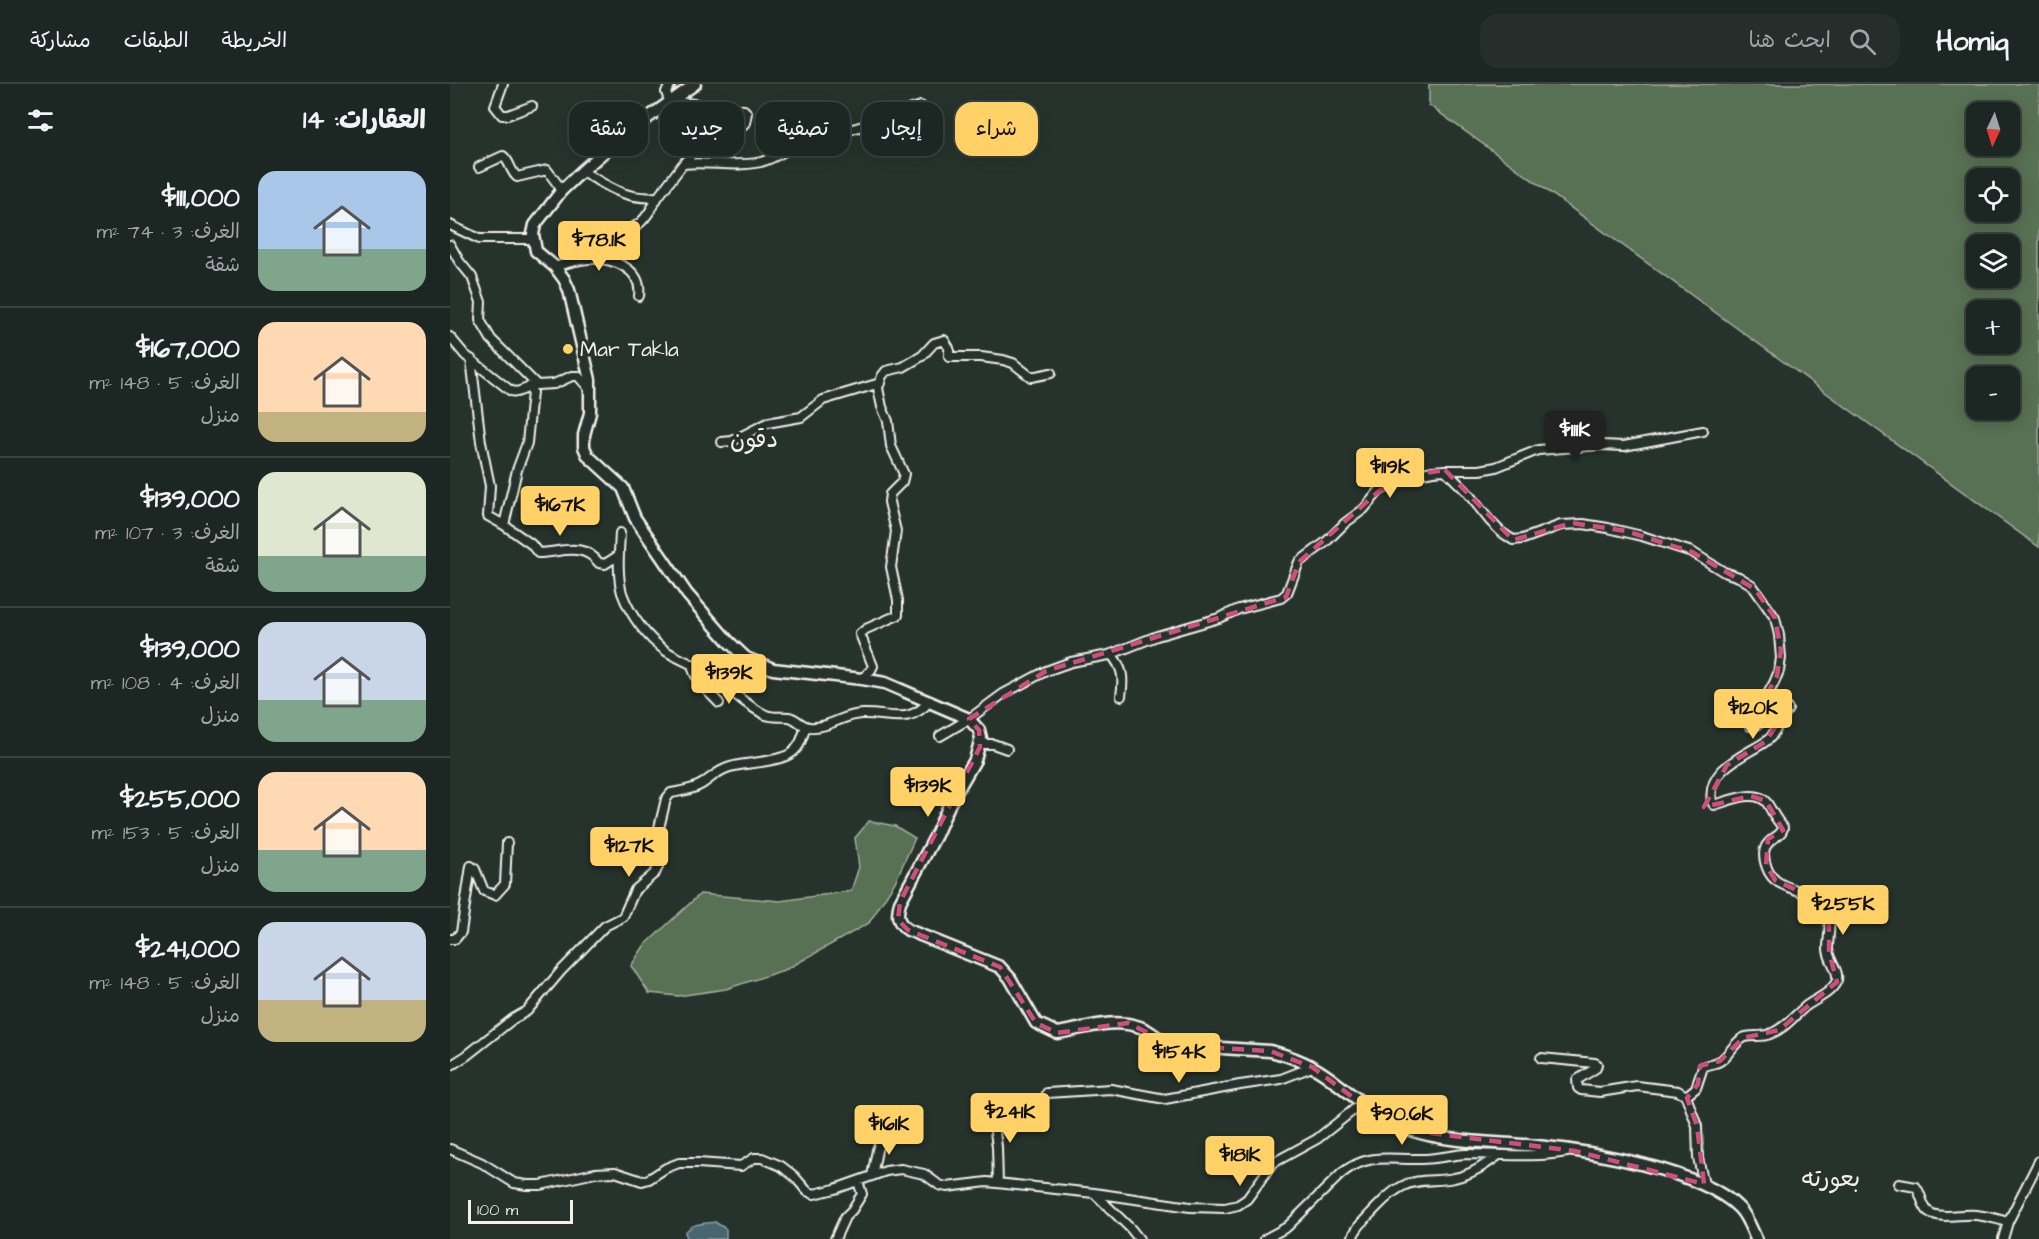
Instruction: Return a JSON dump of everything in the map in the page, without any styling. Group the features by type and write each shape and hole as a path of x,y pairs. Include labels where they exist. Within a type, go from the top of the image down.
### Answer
{"main road":[{"path":"694,84 621,137 582,171 562,190 535,225 536,251 555,267 569,290 590,380 590,413 584,435 584,447 588,456 623,488 635,518 687,594 746,658 773,669 885,683 969,719 979,730 980,744 975,760 950,803 900,902 897,913 901,925 917,934 981,957 1000,967 1010,978 1036,1023 1048,1030 1057,1033 1128,1023 1152,1032 1165,1043 1172,1045 1270,1051 1290,1057 1331,1078 1361,1104 1385,1119 1426,1134 1575,1151 1661,1170 1704,1184 1739,1208 1746,1217 1756,1239"}],"street":[{"path":"503,84 495,106 502,115 532,106"},
{"path":"603,241 629,231 644,222 658,197 702,143 716,133 740,128 745,123 747,113 744,110 669,101 666,92 670,84"},
{"path":"683,164 745,165 762,162 809,139 862,126"},
{"path":"479,168 503,156 517,177 547,170 562,190"},
{"path":"582,171 617,193 658,197"},
{"path":"450,225 479,239 534,239"},
{"path":"450,245 472,277 482,302 480,320 490,339 534,386"},
{"path":"555,267 590,258 621,264 635,276 640,287 639,296"},
{"path":"450,337 471,359 512,391 517,392 534,386 554,384 572,376 578,376 587,386 591,396"},
{"path":"862,679 873,666 860,634 898,615 898,600 891,567 896,531 889,502 890,494 902,482 904,474 891,446 888,421 880,398 878,388 882,376 886,371 903,367 922,356 934,343 945,340 949,348 949,357 1003,360 1013,363 1031,377 1051,373"},
{"path":"471,359 481,442 490,486 488,516 531,544 538,553 581,550 593,555 598,563 605,564 619,555"},
{"path":"722,442 732,441 767,423 801,417 823,400 880,383"},
{"path":"504,525 517,470 528,443 534,386"},
{"path":"940,736 969,719 1003,694 1046,671 1071,662 1112,654 1157,636 1281,598 1287,593 1299,562 1364,509 1379,491 1406,477 1432,471 1480,470 1538,450 1624,446 1703,431"},
{"path":"1445,470 1466,491 1490,521 1513,540 1523,539 1572,523 1642,536 1692,552 1724,572 1746,581 1755,589 1775,618 1780,644 1779,671 1750,726 1754,727 1785,707 1788,709 1771,737 1727,765 1716,780 1711,800 1714,805 1751,796 1766,801 1775,819 1783,827 1780,835 1767,842 1766,865 1770,875 1779,883 1813,898 1824,909 1830,923 1828,952 1837,979 1829,991 1804,1008 1779,1030 1767,1036 1743,1038 1720,1060 1702,1067 1696,1088 1686,1096"},
{"path":"620,533 622,592 637,621 664,649 712,675 765,714 790,717 806,726 829,724 861,714 902,718 922,710 930,701"},
{"path":"1112,654 1120,664 1124,678 1121,696"},
{"path":"692,665 701,684 719,703"},
{"path":"450,1066 527,1011 561,971 605,926 622,917 635,890 655,873 658,867 659,828 666,799 670,793 691,789 716,772 728,768 780,759 799,746 806,726"},
{"path":"980,744 993,744 1007,749"},
{"path":"450,939 455,939 461,932 471,867 475,869 484,891 495,895 505,884 507,843"},
{"path":"1541,1058 1597,1064 1596,1068 1577,1080 1576,1084 1581,1090 1599,1092 1637,1086 1678,1091 1686,1096 1697,1126 1698,1158 1704,1184"},
{"path":"1047,1093 1111,1089 1165,1099 1281,1079 1312,1067"},
{"path":"450,1149 483,1163 513,1183 527,1185 541,1185 605,1172 615,1172 642,1181 680,1163 698,1162 741,1166 754,1158 762,1158 788,1171 807,1191 814,1194 886,1171 901,1169 924,1174 939,1185 947,1187 987,1182 1094,1193 1190,1207 1218,1208 1238,1205 1247,1199 1273,1163 1317,1139 1361,1104"},
{"path":"992,1108 997,1147 998,1183"},
{"path":"872,1176 884,1130"},
{"path":"1265,1239 1287,1227 1350,1166 1364,1160 1429,1159 1465,1154 1552,1155 1575,1151"},
{"path":"1352,1239 1362,1222 1389,1195 1404,1185 1412,1182 1453,1179 1466,1175 1499,1155"},
{"path":"2003,1239 2008,1222 2039,1161"},
{"path":"835,1239 845,1217 862,1194 858,1181"},
{"path":"1899,1184 1916,1188 1922,1196 1926,1209 1932,1214 1940,1216 1976,1215 2008,1222"},
{"path":"1094,1193 1139,1239"}],"highlighted area":[{"path":"1445,470 1513,540 1572,523 1626,531 1692,552 1755,589 1775,618 1781,650 1777,676 1758,710 1788,709 1765,742 1727,765 1704,807 1751,796 1766,801 1783,830 1768,839 1766,865 1775,880 1813,898 1829,917 1829,952 1837,982 1779,1030 1743,1038 1720,1061 1700,1066 1698,1084 1687,1098 1697,1126 1704,1184 1575,1151 1413,1131 1374,1113 1312,1067 1270,1051 1172,1045 1128,1023 1057,1033 1036,1023 1000,967 908,930 898,920 900,902 980,747 979,730 969,719 1046,671 1286,597 1299,562 1379,491 1406,476"}],"green space":[{"path":"1429,84 2039,84 2039,547 1429,105"},
{"path":"869,821 895,826 915,838 895,882 869,923 787,969 726,989 678,996 649,993 631,966 644,946 700,894 780,901 851,891 859,867 855,838"}],"water":[{"path":"715,1222 726,1229 726,1239 688,1239 685,1233 695,1225"}],"place":[{"name":"Mar Takla","path":"568,349"}],"district":[{"name":"دقون","path":"754,440"},
{"name":"بعورته","path":"1831,1179"}]}
